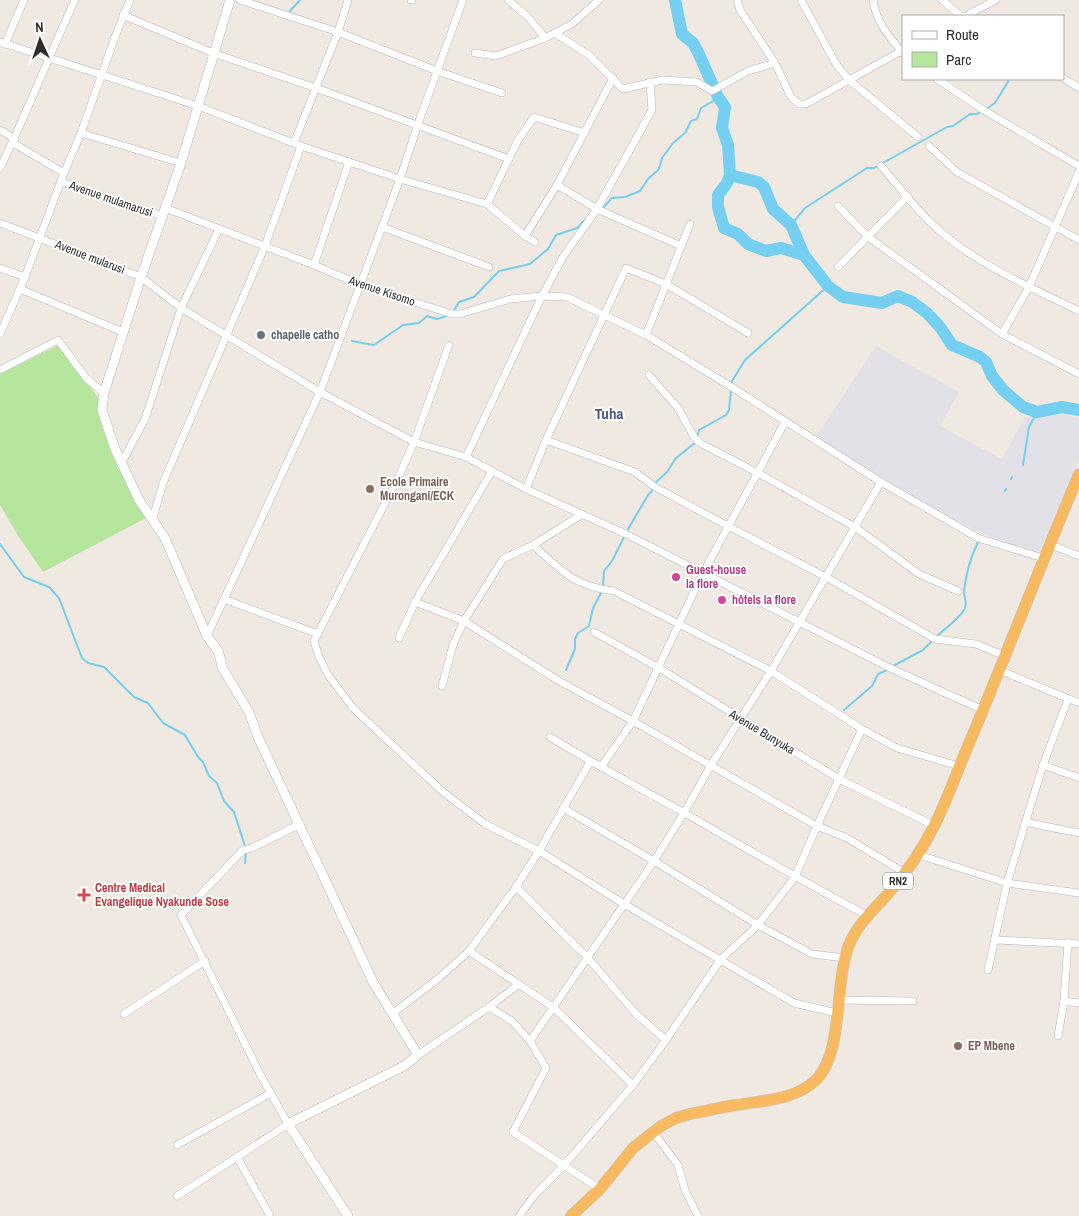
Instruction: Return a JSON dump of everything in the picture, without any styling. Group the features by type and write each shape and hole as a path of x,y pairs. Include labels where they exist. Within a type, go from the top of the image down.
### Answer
{"highway":[{"name":"RN2","path":"571,1216 600,1189 633,1148 653,1132 676,1118 787,1097 808,1088 818,1078 832,1052 845,958 854,934 919,856 934,826 1079,474"}],"street":[{"path":"24,0 3,43 198,106 298,145 349,162 487,204 525,236 535,242"},
{"path":"0,168 14,141 48,57 75,0"},
{"path":"0,334 25,277 130,0"},
{"path":"230,0 181,163 123,332 104,393 102,410 115,449 139,500 165,538 207,636 218,651 224,669 249,712 258,737 374,984 418,1055"},
{"path":"240,0 338,32 437,71 502,93"},
{"path":"153,518 162,483 265,246 316,88 338,32 348,0"},
{"path":"207,636 320,392 361,285 463,0"},
{"path":"508,0 528,17 545,38"},
{"path":"475,53 496,56 556,34 572,24 589,3 598,0"},
{"path":"737,0 740,10 774,63 791,97 799,104 806,104 902,52 883,29 875,11 873,0"},
{"path":"801,0 836,64 849,80 918,137"},
{"path":"942,0 962,15"},
{"path":"965,15 996,0"},
{"path":"123,15 213,53 418,124 509,159"},
{"path":"556,34 589,55 623,89 662,80 697,82 716,90 748,71 774,63"},
{"path":"525,236 557,185 586,133 613,78"},
{"path":"1064,79 1079,88"},
{"path":"939,80 984,110 1079,166"},
{"path":"466,457 542,296 563,257 598,209 652,110 650,82"},
{"path":"487,204 509,159 534,117 586,133"},
{"path":"0,130 64,173"},
{"path":"81,132 181,163"},
{"path":"929,146 956,172 1079,240"},
{"path":"314,265 349,162"},
{"path":"881,166 929,221 969,254 1029,287 1079,311"},
{"path":"1002,334 1029,287 1079,172"},
{"name":"Avenue mulamarusi","path":"61,182 163,212"},
{"path":"557,185 598,209 681,246"},
{"path":"838,267 908,196"},
{"path":"838,206 867,236 1002,334 1079,374"},
{"name":"Avenue Kisomo","path":"163,212 219,229 361,285 452,314 460,314 510,299 542,296 567,297 646,335 881,482 978,538 1043,558"},
{"name":"Avenue mularusi","path":"0,223 141,277 181,308 227,336 320,392 414,442 466,457 526,489 626,534 890,668 983,710"},
{"path":"646,335 690,224"},
{"path":"382,227 489,267"},
{"path":"122,462 145,419 181,308 219,229"},
{"path":"0,268 25,277"},
{"path":"526,489 546,440 626,268 666,284 748,333"},
{"path":"20,289 123,332"},
{"path":"0,370 58,340 86,378 104,393"},
{"path":"449,345 414,442 399,476 314,641 318,657 328,675 353,708 443,792 485,824 539,851 624,904 794,1002 837,1013"},
{"path":"649,375 678,408 697,440 855,527 919,574 958,591"},
{"path":"601,767 633,721 703,574 756,472 785,422"},
{"path":"546,440 634,472 653,485 934,638 976,644 1005,656"},
{"path":"399,638 415,602 492,471"},
{"path":"530,1041 654,861 711,765 771,671 881,482"},
{"path":"442,686 453,645 464,622 503,559 533,545 581,515"},
{"path":"1049,544 1079,556"},
{"path":"533,545 568,577 586,585 614,591 771,671 862,729 897,748 959,766"},
{"path":"224,599 318,634"},
{"path":"415,602 464,622 559,681 817,826 848,838 905,873"},
{"name":"Avenue Bunyuka","path":"594,632 659,668 839,779 934,826"},
{"path":"999,670 1079,704"},
{"path":"988,970 1007,883 1025,822 1043,765 1068,699"},
{"path":"519,1216 534,1196 565,1164 633,1085 721,959 758,924 795,877 862,729"},
{"path":"550,738 795,877 868,916"},
{"path":"392,1014 439,978 469,951 516,887 590,762"},
{"path":"1043,765 1079,778"},
{"path":"563,808 812,954 845,958"},
{"path":"1025,822 1079,832"},
{"path":"300,824 252,848 243,850 181,915 288,1124 348,1216"},
{"path":"919,856 1007,883 1079,893"},
{"path":"516,887 588,958 636,1014 666,1040"},
{"path":"996,940 1079,944"},
{"path":"1058,1036 1064,1001 1068,942"},
{"path":"469,951 553,1007 633,1085"},
{"path":"124,1014 205,961"},
{"path":"177,1196 288,1124 404,1066 520,984"},
{"path":"838,1000 913,1001"},
{"path":"1064,1001 1079,1003"},
{"path":"489,1007 512,1021 530,1041 546,1068 513,1132 565,1164 600,1189"},
{"path":"177,1145 271,1093"},
{"path":"653,1132 678,1165 685,1190 698,1216"},
{"path":"237,1157 270,1216"}],"shaded area":[{"path":"876,346 959,392 940,426 1002,459 1025,417 1058,412 1079,419 1079,460 1039,553 981,533 951,518 883,481 815,439"}],"green space":[{"path":"59,345 99,399 102,427 108,443 116,459 152,515 43,572 0,505 0,374"}],"waterway":[{"path":"290,11 300,0"},
{"path":"675,0 682,34 693,43 718,97 725,107 722,128 728,145 730,175 727,183 718,195 718,207 724,228 738,234 748,244 766,251 781,248 804,255 828,286 843,297 882,303 898,296 912,302 927,313 940,327 952,345 980,357 986,362 992,376 1003,390 1023,407 1037,412 1062,407 1079,410"},
{"path":"986,109 995,103 1009,80"},
{"path":"602,209 612,198 625,197 640,191 648,179 659,169 662,158 673,143 685,133 691,121 697,119 701,108 718,97"},
{"path":"791,225 805,208 867,168 874,168 947,127 953,126 970,114 977,114 982,111"},
{"path":"730,175 758,182 764,187 773,209 791,225 804,255"},
{"path":"453,312 459,302 474,297 499,271 530,264 548,249 556,235 577,228 586,219"},
{"path":"732,385 732,381 745,360 828,286"},
{"path":"352,341 374,345 403,325 419,323 427,316 437,319 449,315"},
{"path":"697,438 699,430 726,415 729,410 731,390"},
{"path":"1023,465 1029,427 1037,412"},
{"path":"655,483 667,472 676,458 695,443"},
{"path":"627,531 652,491 651,486"},
{"path":"603,587 604,571 612,561 625,535"},
{"path":"936,637 959,617 965,608 964,591 966,579 978,542"},
{"path":"0,544 24,577 49,587 59,598 82,658 88,663 104,667 134,697 148,703 163,723 185,735 203,762 209,776 217,783 224,801 234,812 245,846"},
{"path":"566,670 575,649 575,639 578,633 589,626 593,608 602,591"},
{"path":"893,666 923,650 933,640"},
{"path":"844,710 872,686 878,674 887,670"},
{"path":"245,863 246,851"}],"place":[{"name":"chapelle catho","path":"261,335"},
{"name":"Ecole Primaire Murongani/ECK","path":"370,489"},
{"name":"Guest-house la flore","path":"676,577"},
{"name":"hôtels la flore","path":"722,600"},
{"name":"Centre Medical Evangelique Nyakunde Sose","path":"84,895"},
{"name":"EP Mbene","path":"958,1046"}],"district":[{"name":"Tuha","path":"609,414"}]}
